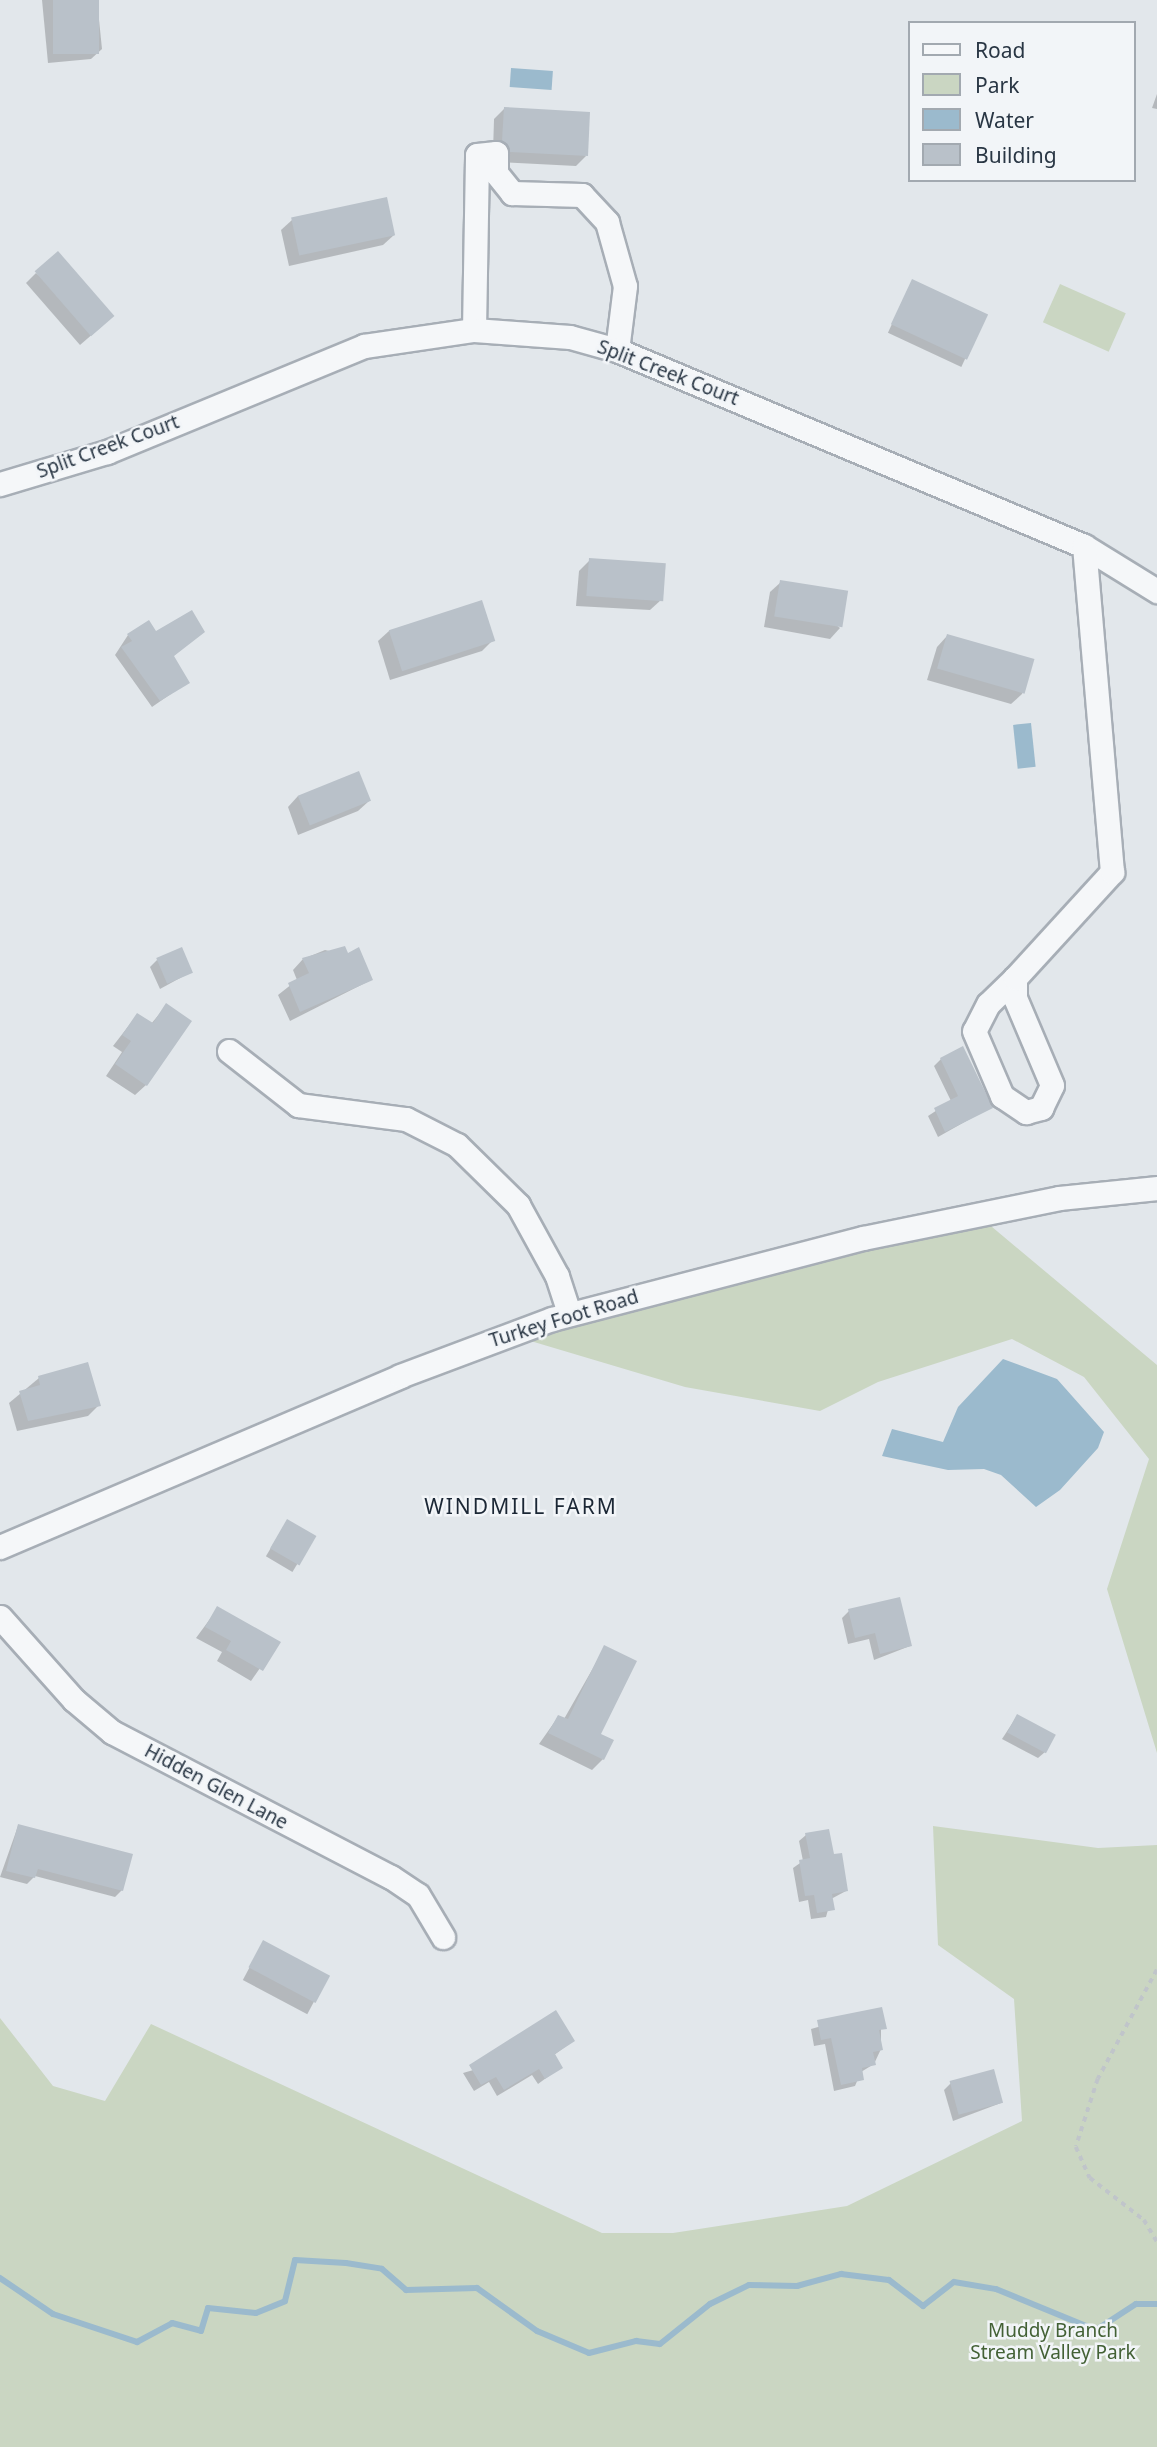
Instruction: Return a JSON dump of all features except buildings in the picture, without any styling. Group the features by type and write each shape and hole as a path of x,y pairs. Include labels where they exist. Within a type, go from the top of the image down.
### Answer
{"street":[{"path":"474,330 477,155 496,153 496,173 512,193 582,195 607,222 625,286 617,350"},
{"name":"Split Creek Court","path":"0,484 107,452 364,346 474,330 570,337 617,350 1084,546 1157,591"},
{"path":"1015,978 1015,998 1052,1085 1041,1108 1026,1112 1002,1096 974,1031 988,1004 1112,872 1084,546"},
{"path":"229,1051 298,1105 406,1119 457,1145 517,1205 557,1276 569,1314"},
{"name":"Turkey Foot Road","path":"0,1547 400,1376 569,1314 863,1238 1059,1198 1157,1188"},
{"name":"Hidden Glen Lane","path":"0,1617 74,1700 112,1732 391,1877 418,1895 443,1937"}],"path":[{"path":"1157,1970 1098,2080 1076,2147 1090,2178 1144,2220 1157,2242"}],"green space":[{"path":"1060,284 1126,313 1109,352 1043,322"},
{"path":"979,1216 1157,1365 1157,1753 1107,1589 1149,1459 1084,1377 1012,1339 878,1382 820,1411 685,1387 507,1334"},
{"name":"Muddy Branch Stream Valley Park","path":"933,1826 1098,1848 1157,1845 1157,2447 0,2447 0,2018 53,2086 105,2101 151,2024 602,2233 673,2233 847,2206 1022,2121 1014,1999 938,1945"}],"water":[{"path":"511,68 553,71 552,90 510,87"},
{"path":"1031,723 1036,767 1018,769 1013,725"},
{"path":"1003,1359 1057,1379 1104,1432 1098,1448 1060,1490 1036,1507 1001,1475 984,1469 948,1470 882,1456 892,1429 943,1442 958,1407"}],"waterway":[{"path":"0,2278 53,2314 137,2342 172,2323 201,2331 208,2308 256,2313 285,2301 295,2260 346,2263 382,2269 406,2290 477,2288 537,2331 589,2353 636,2341 660,2344 710,2304 749,2285 797,2286 841,2274 889,2280 923,2306 954,2282 996,2289 1096,2330 1136,2304 1157,2304"}],"district":[{"name":"WINDMILL FARM","path":"521,1506"}]}
